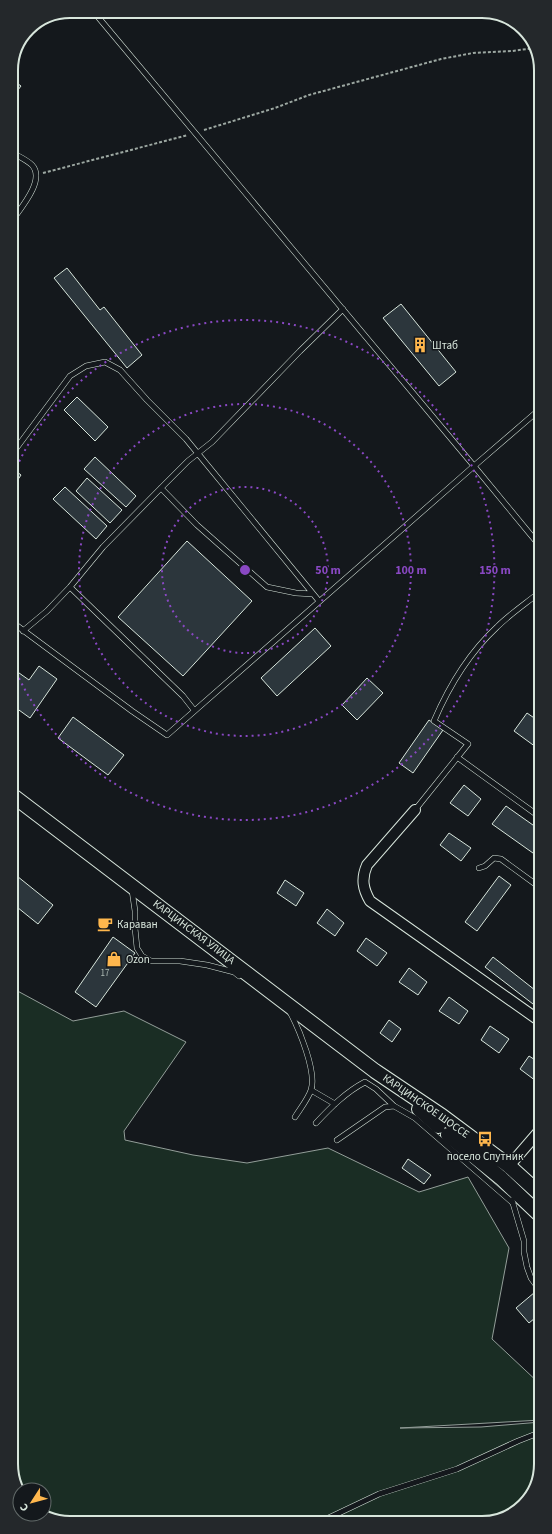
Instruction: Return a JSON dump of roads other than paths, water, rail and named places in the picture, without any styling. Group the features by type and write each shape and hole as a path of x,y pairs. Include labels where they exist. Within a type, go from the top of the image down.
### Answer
{"main road":[{"name":"КАРЦИНСКАЯ УЛИЦА","path":"18,800 375,1071"},
{"name":"КАРЦИНСКОЕ ШОССЕ","path":"375,1071 501,1178 534,1209"},
{"name":"КАРЦИНСКОЕ ШОССЕ","path":"375,1071 442,1116 509,1166 534,1189"},
{"path":"501,1178 509,1166"}],"street":[{"path":"415,810 367,865 362,883 366,895 370,901 534,1015"},
{"path":"509,1166 534,1138"}],"lane":[{"path":"99,18 534,539"},
{"path":"18,157 32,166 37,174 36,184 18,211"},
{"path":"23,631 47,611 70,588 103,547 188,461 212,442 343,309"},
{"path":"18,446 70,376 86,366 105,362 120,370 147,400 186,439 320,601"},
{"path":"18,627 132,712 166,735 534,415"},
{"path":"161,488 197,525 267,588 296,593 313,594"},
{"path":"70,588 183,696 194,710"},
{"path":"415,810 468,744 434,721 445,695 467,660 496,627 534,597"},
{"path":"458,757 534,813"},
{"path":"480,868 485,866 494,858 501,858 534,882"},
{"path":"131,885 135,911 134,928 137,948 142,956 152,961 180,961 234,972 283,1000 298,1027 307,1053 311,1074 311,1090 295,1117"},
{"path":"316,1123 355,1087 365,1082 376,1089 394,1106 415,1118 513,1203"},
{"path":"311,1090 335,1104"},
{"path":"337,1140 385,1107 394,1106"},
{"path":"501,1178 510,1192 524,1241 527,1267 534,1282"},
{"path":"333,1516 379,1494 457,1469 534,1435"}],"place":[{"name":"Штаб","path":"420,345"},
{"name":"Караван","path":"105,924"},
{"name":"Ozon","path":"114,959"},
{"name":"посело Спутник","path":"485,1139"}]}
